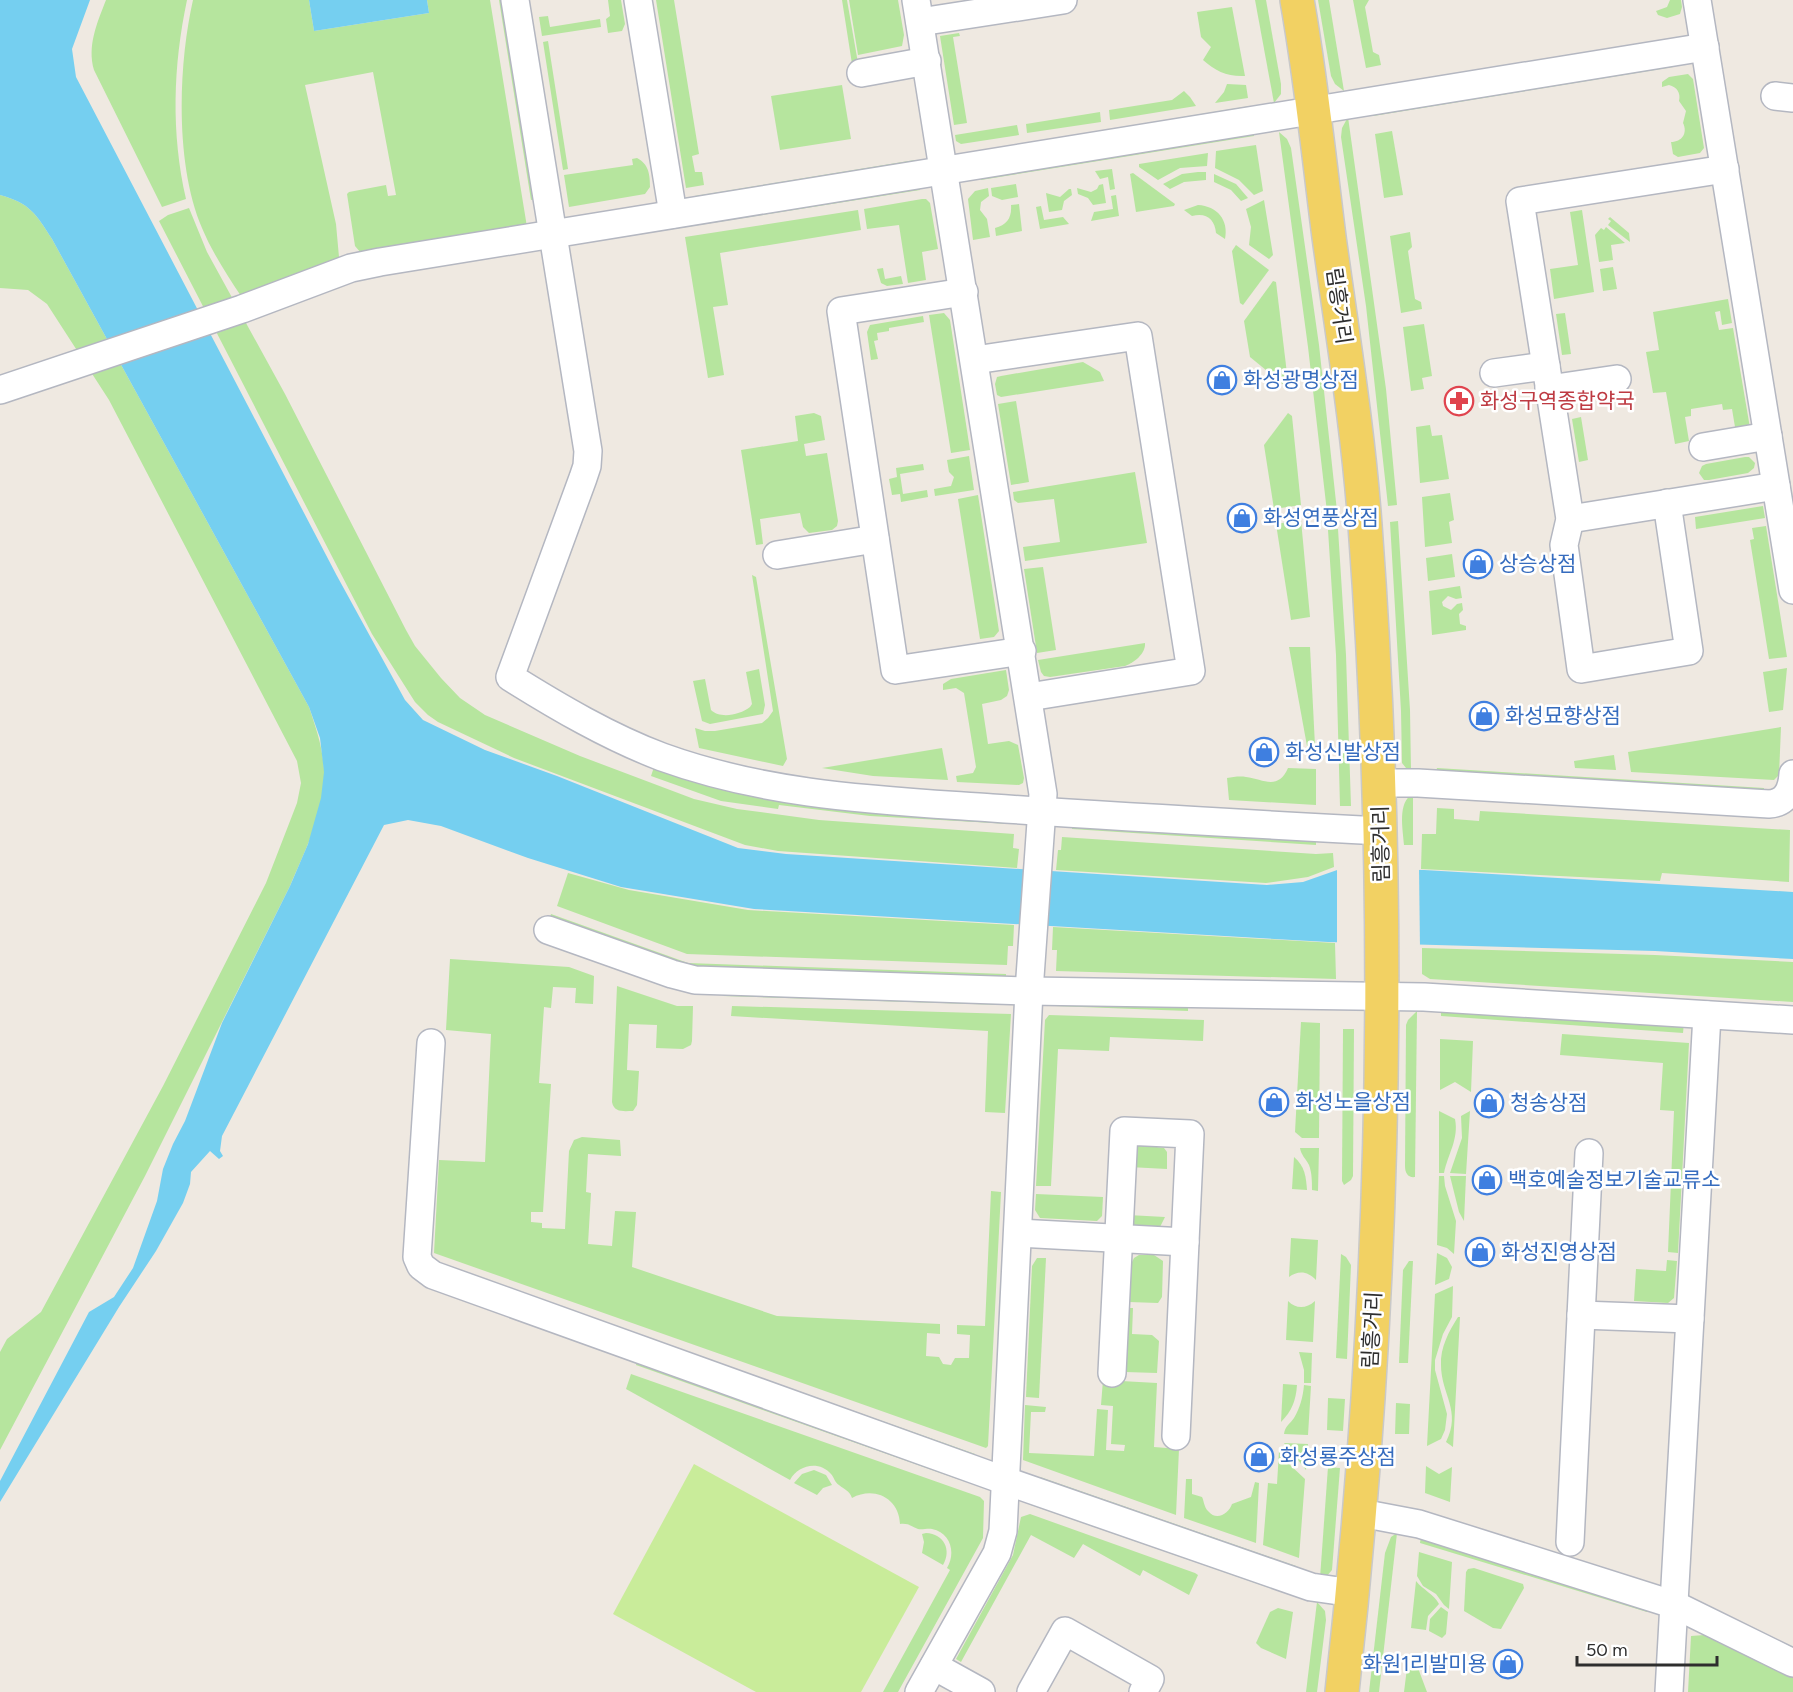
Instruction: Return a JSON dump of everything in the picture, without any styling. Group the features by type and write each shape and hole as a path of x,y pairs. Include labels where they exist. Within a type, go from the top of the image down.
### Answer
{"main road":[{"name":"림흥거리","path":"1297,0 1365,520 1382,844 1379,1200 1361,1513 1342,1692"}],"street":[{"path":"515,0 551,233 586,435 587,466 510,677 612,735 661,757 708,772 806,793 1042,811 1382,844"},
{"path":"638,0 673,214"},
{"path":"919,1692 997,1553 1003,1531 1029,991 1034,951 1042,782 918,11 1063,0"},
{"path":"1697,0 1793,590"},
{"path":"0,390 242,309 351,268 551,233 1705,47"},
{"path":"861,73 927,62"},
{"path":"1667,503 1689,651 1581,669 1564,545 1570,519 1520,201 1725,169"},
{"path":"964,292 841,311 895,670 1022,651"},
{"path":"975,360 1138,336 1142,359 1191,672 1029,697"},
{"path":"1494,373 1617,379"},
{"path":"1703,447 1768,436"},
{"path":"1570,519 1776,486"},
{"path":"777,555 876,539"},
{"path":"1379,783 1418,783 1776,804 1789,794 1793,774"},
{"path":"548,930 672,974 696,980 1029,991 1382,986 1424,997 1793,1020"},
{"path":"1669,1692 1707,1015"},
{"path":"431,1043 417,1257 421,1266 433,1275 1006,1481 1311,1587 1353,1593"},
{"path":"1112,1373 1124,1131 1190,1134 1176,1436"},
{"path":"1570,1542 1589,1153"},
{"path":"1018,1233 1185,1242"},
{"path":"1581,1315 1690,1319"},
{"path":"1361,1513 1419,1524 1675,1605 1793,1663"},
{"path":"1031,1692 1065,1631 1150,1678 1143,1692"},
{"path":"934,1666 981,1692"}],"green space":[{"path":"106,0 187,0 179,50 176,100 178,149 186,199 162,207 94,70 92,43"},
{"path":"193,0 309,0 314,31 429,13 427,0 490,0 527,227 361,253 355,246 347,194 386,185 388,196 396,195 373,72 305,85 336,224 339,257 338,260 241,296 206,237 193,203 187,175 183,146 182,85 184,55"},
{"path":"499,0 504,0 537,199 531,200"},
{"path":"608,0 621,0 625,24 622,31 608,33 606,19 610,16"},
{"path":"656,0 674,0 699,154 692,156 695,172 702,172 704,185 686,188"},
{"path":"842,0 847,0 858,63 852,64"},
{"path":"849,0 898,0 904,35 902,46 858,55"},
{"path":"1255,0 1266,0 1281,84 1281,94 1274,103"},
{"path":"1318,0 1329,0 1344,91 1335,84 1331,76"},
{"path":"1353,0 1369,0 1365,7 1373,52 1379,55 1381,65 1366,68"},
{"path":"1670,0 1681,0 1680,14 1667,18 1658,15 1656,11 1667,7"},
{"path":"1232,7 1245,76 1222,72 1203,60 1211,47 1201,37 1197,12"},
{"path":"548,16 550,27 600,19 601,27 542,36 539,17"},
{"path":"959,33 960,36 953,37 967,123 954,125 940,36"},
{"path":"548,41 568,169 563,170 543,42"},
{"path":"1672,63 1673,67 1373,116 1372,111"},
{"path":"1688,74 1693,79 1704,148 1700,153 1678,157 1673,154 1671,142 1683,136 1686,111 1679,101 1679,93 1676,89 1669,85 1662,87 1662,82 1669,77"},
{"path":"1227,84 1246,85 1248,98 1215,103"},
{"path":"842,85 851,139 780,150 771,96"},
{"path":"1184,91 1196,106 1110,120 1109,110 1172,100"},
{"path":"1250,106 1251,111 976,155 976,151"},
{"path":"1100,112 1101,122 1027,133 1026,124"},
{"path":"1348,117 1386,389 1397,505 1388,506 1366,306 1341,137 1342,128"},
{"path":"1017,125 1019,135 961,144 956,141 955,135"},
{"path":"1392,131 1403,195 1384,198 1375,134"},
{"path":"1254,132 1254,136 981,180 980,176"},
{"path":"1279,132 1287,139 1291,148 1319,345 1337,511 1327,512 1308,347"},
{"path":"1256,145 1263,191 1254,195 1239,180 1215,168 1216,151"},
{"path":"1208,153 1207,166 1180,168 1158,180 1139,167 1139,164"},
{"path":"637,158 644,163 649,174 650,187 645,194 569,207 564,175 633,165 632,159"},
{"path":"915,160 916,164 696,200 695,196"},
{"path":"1112,169 1115,189 1110,190 1108,177 1100,179 1095,171"},
{"path":"1206,172 1206,180 1184,182 1170,189 1163,184 1182,174"},
{"path":"1133,173 1175,204 1174,206 1136,212 1130,174"},
{"path":"1214,174 1236,184 1248,198 1241,201 1231,190 1214,182"},
{"path":"1016,184 1018,197 1002,200 992,196 991,188"},
{"path":"1103,184 1106,203 1093,205 1088,198 1078,194 1077,188 1091,192"},
{"path":"919,186 920,190 592,242 591,238"},
{"path":"988,188 989,196 981,202 980,210 987,219 990,237 973,240 968,199 975,191"},
{"path":"1069,189 1072,195 1064,201 1062,210 1049,212 1046,193 1060,197"},
{"path":"0,195 19,202 31,211 52,239 309,707 321,746 324,785 318,815 290,886 145,1176 0,1450 0,1352 7,1339 41,1312 163,1086 266,883 297,803 301,783 297,761 109,400 47,304 28,290 0,288"},
{"path":"1116,195 1119,216 1091,221 1094,212 1113,209 1111,196"},
{"path":"922,199 930,203 938,249 922,252 926,280 908,283 899,225 867,229 864,209"},
{"path":"1264,200 1273,255 1269,259 1249,245 1251,227 1246,209"},
{"path":"1019,204 1022,231 996,236 995,228 1008,220 1011,205"},
{"path":"1198,205 1211,208 1220,215 1225,226 1225,239 1216,233 1212,220 1202,215 1192,216 1184,210"},
{"path":"1041,206 1044,220 1063,217 1069,224 1040,229 1036,207"},
{"path":"189,208 207,252 285,394 406,630 415,646 460,698 485,715 580,756 694,799 737,809 819,820 1014,834 1013,848 1019,849 1017,868 778,851 745,845 514,758 428,715 415,702 372,634 159,221 168,215"},
{"path":"858,210 861,230 720,253 728,305 713,307 724,375 708,378 685,237"},
{"path":"1582,210 1594,292 1554,299 1550,269 1578,265 1570,212"},
{"path":"1610,217 1629,233 1630,242 1608,225 1611,221 1608,219"},
{"path":"1606,227 1625,243 1611,245 1613,260 1599,262 1595,235 1601,228 1604,230"},
{"path":"1410,232 1412,247 1408,251 1415,299 1421,302 1422,309 1401,313 1390,236"},
{"path":"1236,245 1269,270 1243,305 1240,303 1232,251"},
{"path":"1613,267 1617,289 1603,291 1600,269"},
{"path":"883,268 885,279 901,276 903,284 887,286 881,283 877,269"},
{"path":"1273,281 1276,282 1288,382 1284,385 1250,357 1244,321"},
{"path":"1728,299 1732,323 1722,325 1720,311 1715,312 1719,330 1733,328 1750,428 1736,433 1732,409 1723,410 1722,404 1691,409 1691,416 1685,417 1689,441 1675,444 1666,392 1653,393 1646,352 1659,350 1653,312"},
{"path":"944,313 950,320 970,450 951,453 929,315"},
{"path":"1565,313 1571,354 1562,355 1556,314"},
{"path":"923,316 924,322 889,328 889,331 877,333 878,340 874,341 878,359 871,360 867,332 870,325"},
{"path":"1424,324 1432,376 1422,378 1424,389 1411,391 1403,327"},
{"path":"1083,362 1100,372 1104,381 1001,397 997,395 995,384 997,377"},
{"path":"1016,401 1029,482 1011,485 998,404"},
{"path":"814,413 821,416 825,440 804,444 806,456 827,453 837,526 832,530 809,533 803,527 800,513 760,519 763,544 756,545 741,450 798,441 795,416"},
{"path":"1288,413 1292,416 1301,505 1274,509 1264,445"},
{"path":"1581,417 1588,460 1579,462 1572,419"},
{"path":"1430,425 1432,436 1442,435 1449,479 1420,483 1416,427"},
{"path":"969,456 974,490 935,496 934,489 951,486 954,477 949,472 947,460"},
{"path":"1749,457 1755,463 1754,468 1748,473 1704,480 1699,473 1702,466 1706,464"},
{"path":"923,464 924,470 900,474 903,494 927,490 928,497 901,502 900,494 892,495 889,479 897,477 896,468"},
{"path":"1135,472 1147,543 1025,561 1023,547 1060,542 1054,499 1018,503 1014,500 1013,492"},
{"path":"1450,493 1454,520 1449,522 1452,543 1425,547 1422,497"},
{"path":"978,495 999,631 994,637 980,639 958,499"},
{"path":"1763,506 1765,518 1696,529 1695,517"},
{"path":"1301,520 1310,617 1291,620 1276,524"},
{"path":"1398,521 1410,710 1411,770 1402,763 1390,522"},
{"path":"1766,526 1787,657 1769,659 1750,540 1754,539 1752,528"},
{"path":"1338,529 1346,655 1351,806 1340,806 1336,655 1328,530"},
{"path":"1452,554 1455,577 1428,581 1426,558"},
{"path":"1043,567 1056,650 1037,653 1024,569"},
{"path":"752,575 756,577 787,759 783,766 699,748 695,728 715,731 762,723 773,711"},
{"path":"1460,586 1462,598 1456,599 1448,596 1442,602 1443,606 1451,610 1457,604 1462,603 1463,610 1459,614 1460,624 1466,626 1466,630 1432,635 1429,591"},
{"path":"1145,643 1144,650 1139,657 1125,666 1050,677 1044,676 1041,672 1038,660"},
{"path":"1289,647 1310,647 1315,746 1307,746"},
{"path":"1787,668 1783,710 1769,712 1763,672"},
{"path":"759,669 765,705 763,714 710,724 702,721 693,681 705,679 711,710 725,715 736,714 746,710 752,704 746,672"},
{"path":"1006,670 1009,690 1007,696 1001,700 982,704 988,744 1009,741 1018,745 1023,783 1019,785 957,782 956,776 973,773 976,767 964,693 956,688 943,690 943,684 951,679"},
{"path":"1781,727 1779,775 1774,780 1631,772 1628,752"},
{"path":"942,748 948,780 873,776 822,768"},
{"path":"1614,755 1616,770 1575,768 1574,761"},
{"path":"654,767 1010,819 1010,824 870,816 779,805 778,809 721,801 651,776"},
{"path":"1288,768 1316,769 1316,805 1229,800 1227,778 1244,777 1270,782 1280,779"},
{"path":"1437,768 1764,788 1764,793 1436,772"},
{"path":"1413,794 1413,845 1404,845 1403,809 1408,798"},
{"path":"1436,794 1764,814 1764,818 1436,798"},
{"path":"1437,808 1454,809 1454,819 1479,821 1480,811 1790,830 1789,882 1662,873 1660,881 1421,869 1422,834 1436,834"},
{"path":"1072,825 1316,841 1316,845 1072,829"},
{"path":"1062,837 1316,854 1333,853 1334,867 1308,877 1266,883 1056,870"},
{"path":"568,873 629,890 748,910 1014,925 1013,946 1008,946 1007,965 687,954 557,906"},
{"path":"551,914 688,963 1006,974 1006,979 693,969 550,918"},
{"path":"1053,927 1335,943 1336,979 1056,971 1057,950 1052,950"},
{"path":"1422,948 1793,962 1793,1002 1430,979 1422,974"},
{"path":"450,959 569,967 594,976 593,1004 575,1003 576,988 553,987 551,1008 544,1007 539,1083 551,1084 543,1212 531,1212 531,1222 542,1223 542,1228 565,1229 569,1151 574,1140 582,1137 620,1140 621,1156 588,1154 586,1192 591,1193 588,1244 612,1246 615,1211 636,1212 632,1267 777,1316 940,1324 940,1334 927,1333 926,1356 939,1357 943,1364 951,1365 955,1358 969,1358 970,1335 957,1334 957,1325 985,1326 991,1191 1001,1192 988,1446 986,1448 434,1253 439,1160 485,1162 491,1034 446,1030"},
{"path":"617,986 677,1006 693,1006 692,1041 691,1045 683,1049 656,1048 657,1025 629,1024 627,1070 639,1071 637,1105 633,1111 617,1110 612,1102"},
{"path":"728,992 1003,999 1003,1005 723,996"},
{"path":"1055,1000 1188,1005 1188,1011 1055,1006"},
{"path":"732,1006 1011,1014 1005,1113 985,1112 988,1031 731,1016"},
{"path":"1441,1006 1684,1023 1683,1033 1441,1016"},
{"path":"1417,1011 1415,1177 1410,1177 1405,1166 1406,1025"},
{"path":"1049,1015 1204,1020 1203,1041 1110,1037 1109,1051 1058,1049 1051,1186 1036,1186 1045,1020"},
{"path":"1301,1022 1320,1023 1319,1138 1302,1138 1295,1132"},
{"path":"1343,1029 1354,1029 1353,1176 1344,1185 1342,1181"},
{"path":"1562,1034 1689,1043 1678,1253 1668,1252 1674,1111 1660,1110 1663,1063 1560,1055"},
{"path":"1440,1039 1473,1041 1471,1092 1455,1082 1440,1090"},
{"path":"1439,1111 1455,1119 1456,1126 1444,1173 1439,1173"},
{"path":"1470,1111 1466,1174 1450,1173 1462,1138 1461,1116"},
{"path":"1136,1146 1164,1148 1167,1152 1167,1169 1129,1167"},
{"path":"1300,1148 1319,1148 1318,1191 1312,1190 1310,1168"},
{"path":"1294,1157 1303,1168 1307,1190 1292,1189"},
{"path":"1439,1176 1444,1176 1456,1221 1454,1254 1447,1248 1437,1245"},
{"path":"1450,1176 1466,1176 1464,1221 1459,1212"},
{"path":"1036,1194 1103,1197 1102,1216 1097,1221 1040,1218 1035,1210"},
{"path":"1128,1215 1165,1217 1159,1229 1135,1229"},
{"path":"1291,1238 1318,1240 1316,1280 1303,1272 1289,1277"},
{"path":"1437,1253 1447,1258 1452,1267 1449,1279 1435,1285"},
{"path":"1341,1254 1351,1265 1347,1359 1336,1358"},
{"path":"1139,1255 1154,1255 1163,1261 1162,1297 1158,1303 1129,1302 1131,1264"},
{"path":"1037,1258 1046,1258 1039,1398 1026,1397 1032,1266"},
{"path":"427,1259 975,1454 974,1458"},
{"path":"1667,1260 1677,1261 1674,1298 1668,1303 1634,1301 1636,1269 1666,1271"},
{"path":"1409,1261 1413,1261 1408,1363 1399,1363 1403,1270"},
{"path":"1453,1286 1452,1317 1443,1334 1435,1360 1435,1370 1447,1414 1445,1430 1441,1439 1427,1446 1435,1294"},
{"path":"1288,1301 1294,1306 1301,1307 1308,1306 1315,1301 1313,1342 1286,1340"},
{"path":"1128,1308 1133,1308 1132,1334 1152,1335 1159,1341 1157,1373 1125,1372"},
{"path":"1460,1317 1453,1447 1446,1442 1452,1421 1442,1375 1441,1359 1446,1340"},
{"path":"1299,1352 1312,1353 1311,1383 1304,1383 1304,1370"},
{"path":"637,1360 967,1477 966,1482 636,1365"},
{"path":"631,1374 980,1497 984,1501 983,1538 898,1692 883,1692 950,1570 947,1568 951,1556 950,1544 944,1535 932,1529 918,1529 907,1524 900,1524 895,1507 890,1501 877,1494 869,1493 852,1498 836,1483 831,1474 821,1467 803,1468 790,1480 626,1389"},
{"path":"1103,1380 1157,1383 1154,1447 1179,1449 1176,1515 1023,1460 1025,1405 1046,1407 1045,1412 1031,1412 1029,1453 1094,1456 1097,1409 1108,1410 1106,1450 1124,1451 1125,1445 1111,1444 1113,1406 1101,1405"},
{"path":"1283,1384 1297,1385 1293,1405 1281,1422"},
{"path":"1304,1385 1311,1386 1308,1435 1284,1434 1298,1410"},
{"path":"1328,1398 1345,1399 1343,1431 1327,1430"},
{"path":"1396,1403 1410,1404 1409,1434 1395,1434"},
{"path":"1284,1443 1308,1444 1306,1470"},
{"path":"1279,1451 1305,1479 1299,1558 1263,1545 1268,1483 1277,1484"},
{"path":"694,1464 919,1587 861,1692 756,1692 613,1614"},
{"path":"1426,1466 1439,1474 1452,1467 1450,1502 1425,1493"},
{"path":"1328,1467 1340,1468 1332,1570 1326,1577 1320,1578"},
{"path":"814,1470 826,1475 832,1485 823,1488 817,1495 794,1483 802,1474"},
{"path":"1040,1477 1296,1566 1295,1570 1039,1481"},
{"path":"1186,1479 1192,1479 1192,1494 1202,1497 1207,1509 1215,1516 1225,1513 1232,1504 1251,1497 1255,1482 1259,1483 1256,1543 1184,1518"},
{"path":"1032,1501 1295,1592 1293,1596 1031,1505"},
{"path":"1030,1514 1198,1575 1189,1595 1143,1570 1140,1576 1083,1544 1074,1558 1031,1535 961,1662 956,1659 1013,1555 1021,1517"},
{"path":"1397,1533 1379,1692 1369,1692 1385,1553 1391,1537"},
{"path":"922,1534 938,1536 945,1544 947,1554 943,1565 922,1553 924,1542"},
{"path":"1421,1536 1649,1606 1647,1612 1420,1543"},
{"path":"1419,1552 1452,1562 1449,1609 1436,1594 1423,1586 1417,1576"},
{"path":"1474,1568 1523,1584 1524,1588 1501,1629 1493,1628 1464,1611 1466,1572"},
{"path":"1416,1581 1439,1604 1428,1616 1426,1630 1411,1628"},
{"path":"1317,1602 1325,1611 1326,1620 1317,1692 1306,1692"},
{"path":"1441,1607 1448,1612 1446,1634 1442,1638 1429,1631 1430,1619"},
{"path":"1278,1608 1293,1612 1286,1659 1261,1648 1256,1643 1270,1612"},
{"path":"1704,1627 1793,1677 1793,1692 1688,1692 1691,1636 1704,1635"},
{"path":"1411,1666 1418,1668 1427,1692 1404,1692 1407,1668"}],"water":[{"path":"0,0 90,0 72,49 76,77 337,576 405,700 423,720 485,750 738,848 786,854 1267,885 1303,882 1340,869 1424,870 1793,892 1793,959 1655,951 1328,942 754,909 621,887 528,858 441,826 408,820 384,825 222,1136 220,1151 223,1156 219,1159 210,1151 191,1172 190,1184 183,1203 156,1251 119,1307 0,1502 0,1481 89,1312 114,1297 133,1268 157,1201 163,1169 185,1121 222,1023 290,886 308,844 321,798 324,772 320,738 309,707 52,239 31,211 19,202 0,195"},
{"path":"309,0 427,0 429,13 314,31"}],"pier":[{"path":"1337,867 1419,867 1420,949 1337,945"}],"place":[{"name":"화성광명상점","path":"1222,380"},
{"name":"화성구역종합약국","path":"1459,401"},
{"name":"화성연풍상점","path":"1242,518"},
{"name":"상승상점","path":"1478,564"},
{"name":"화성묘향상점","path":"1484,716"},
{"name":"화성신발상점","path":"1264,752"},
{"name":"화성노을상점","path":"1274,1102"},
{"name":"청송상점","path":"1489,1103"},
{"name":"백호예술정보기술교류소","path":"1487,1180"},
{"name":"화성진영상점","path":"1480,1252"},
{"name":"화성룡주상점","path":"1259,1457"},
{"name":"화원1리발미용","path":"1508,1664"}]}
